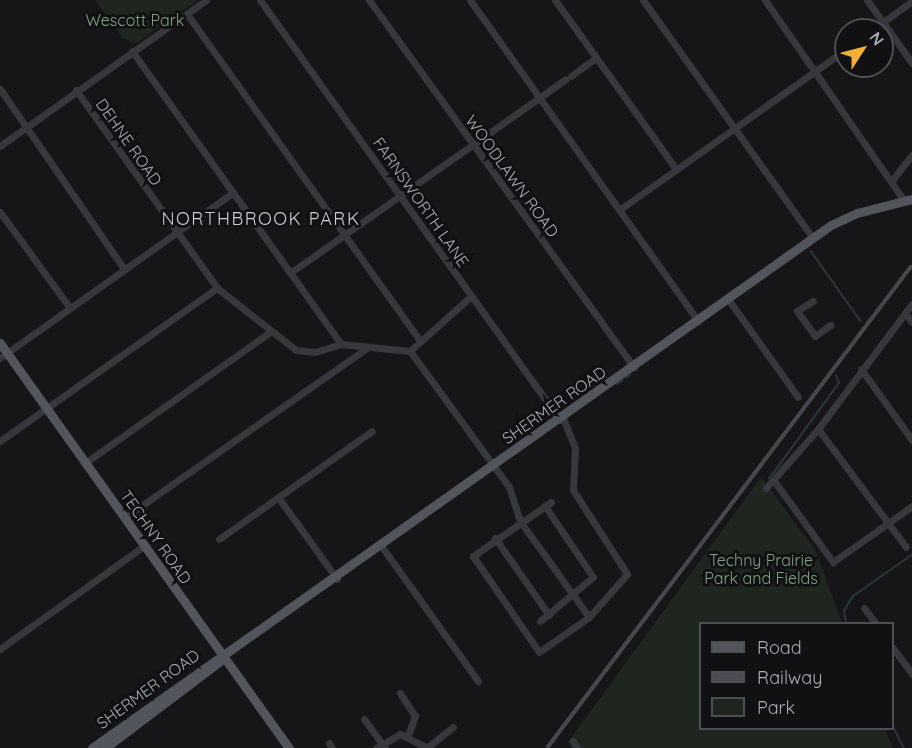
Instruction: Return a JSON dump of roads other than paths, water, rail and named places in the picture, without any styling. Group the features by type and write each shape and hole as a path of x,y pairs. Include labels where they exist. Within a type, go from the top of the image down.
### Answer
{"main road":[{"name":"SHERMER ROAD","path":"92,748 337,579 813,238 857,213 908,200"},
{"name":"TECHNY ROAD","path":"0,343 4,355 46,408 289,748"},
{"name":"SHERMER ROAD","path":"105,748 224,658"}],"street":[{"path":"0,146 206,0"},
{"name":"FARNSWORTH LANE","path":"261,0 471,296 562,419 575,448 573,489 627,574 590,617"},
{"name":"WOODLAWN ROAD","path":"369,0 634,367"},
{"path":"470,0 698,321"},
{"path":"555,0 676,169"},
{"path":"643,0 813,238"},
{"path":"765,0 908,200"},
{"path":"867,0 880,18"},
{"path":"889,18 912,1"},
{"path":"187,14 420,341"},
{"path":"894,38 912,63"},
{"path":"132,51 231,194 341,344"},
{"path":"290,273 596,58"},
{"path":"619,210 834,58"},
{"path":"0,89 23,130 124,269"},
{"name":"DEHNE ROAD","path":"76,90 217,288 270,332 296,350 315,352 341,344 410,351"},
{"path":"893,179 912,155"},
{"path":"4,355 231,194"},
{"path":"0,212 70,308"},
{"path":"0,441 217,288"},
{"path":"471,296 410,351 509,487 520,521 574,597 590,617 539,652 473,556 495,538 520,521 548,504 593,573 574,597 540,621"},
{"path":"728,299 798,397"},
{"path":"813,301 797,311 815,336 830,325"},
{"path":"766,488 775,482 818,429 912,304"},
{"path":"905,313 912,322"},
{"path":"85,463 270,332"},
{"path":"124,518 368,347"},
{"path":"861,369 912,440"},
{"path":"818,429 890,522 906,547"},
{"path":"219,539 372,431"},
{"path":"775,482 833,562 912,507"},
{"path":"278,497 337,579"},
{"path":"495,538 549,615"},
{"path":"0,649 144,546"},
{"path":"382,547 478,681"},
{"path":"864,608 874,622"},
{"path":"894,650 912,674"},
{"path":"364,719 380,746 408,735 415,716 400,693"},
{"path":"408,735 428,747 453,728"}],"waterway":[{"path":"811,251 861,321"},
{"path":"626,378 630,375"},
{"path":"769,479 839,383 836,376"},
{"path":"617,384 623,380"},
{"path":"846,622 844,611 853,596 912,555"},
{"path":"894,728 904,748"}],"railway":[{"path":"547,748 912,265"}],"district":[{"name":"NORTHBROOK PARK","path":"261,219"}],"park label":[{"name":"Wescott Park","path":"135,20"},
{"name":"Techny Prairie Park and Fields","path":"761,569"}]}
